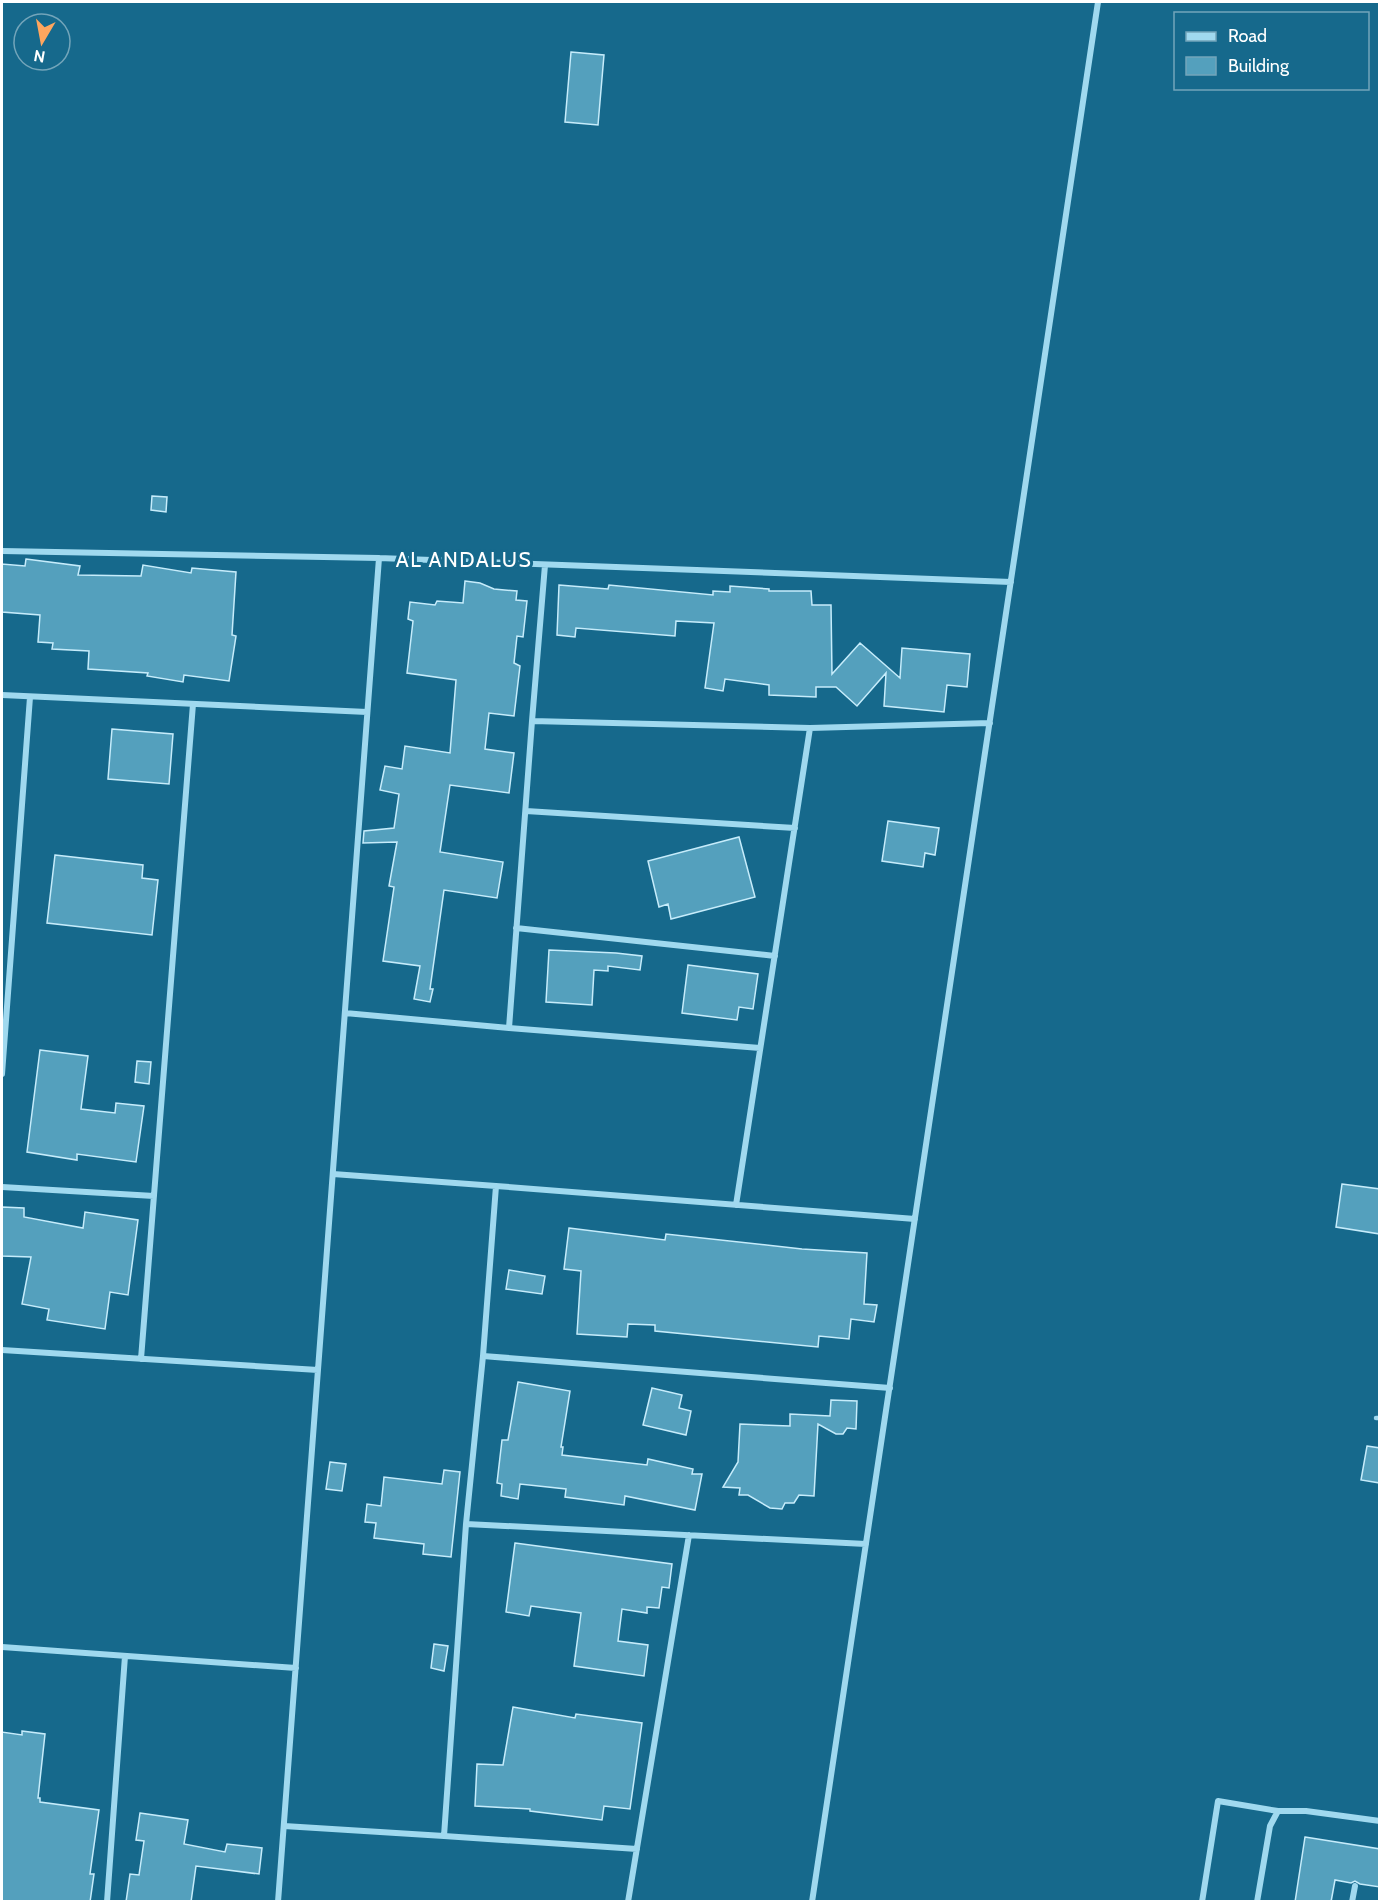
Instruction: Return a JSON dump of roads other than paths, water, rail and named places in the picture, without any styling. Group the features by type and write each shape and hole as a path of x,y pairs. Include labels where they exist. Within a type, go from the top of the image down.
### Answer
{"street":[{"path":"812,1902 1098,2"},
{"path":"2,551 379,558 1011,582"},
{"path":"278,1902 379,558"},
{"path":"509,1028 545,565"},
{"path":"2,696 367,712"},
{"path":"2,1074 30,697"},
{"path":"141,1359 193,704"},
{"path":"532,722 810,728 990,723"},
{"path":"736,1205 810,728"},
{"path":"525,811 795,828"},
{"path":"516,928 775,956"},
{"path":"345,1013 760,1048"},
{"path":"333,1174 915,1219"},
{"path":"444,1836 466,1524 483,1356 496,1186"},
{"path":"2,1187 154,1197"},
{"path":"2,1350 318,1370"},
{"path":"483,1356 890,1388"},
{"path":"466,1524 866,1544"},
{"path":"628,1902 689,1535"},
{"path":"2,1647 296,1668"},
{"path":"107,1902 125,1656"},
{"path":"1203,1902 1218,1801 1278,1811 1306,1811 1380,1821"},
{"path":"1257,1902 1270,1826 1278,1811"},
{"path":"284,1826 637,1848"},
{"path":"1352,1902 1355,1886"}],"district":[{"name":"AL ANDALUS","path":"464,559"}]}
